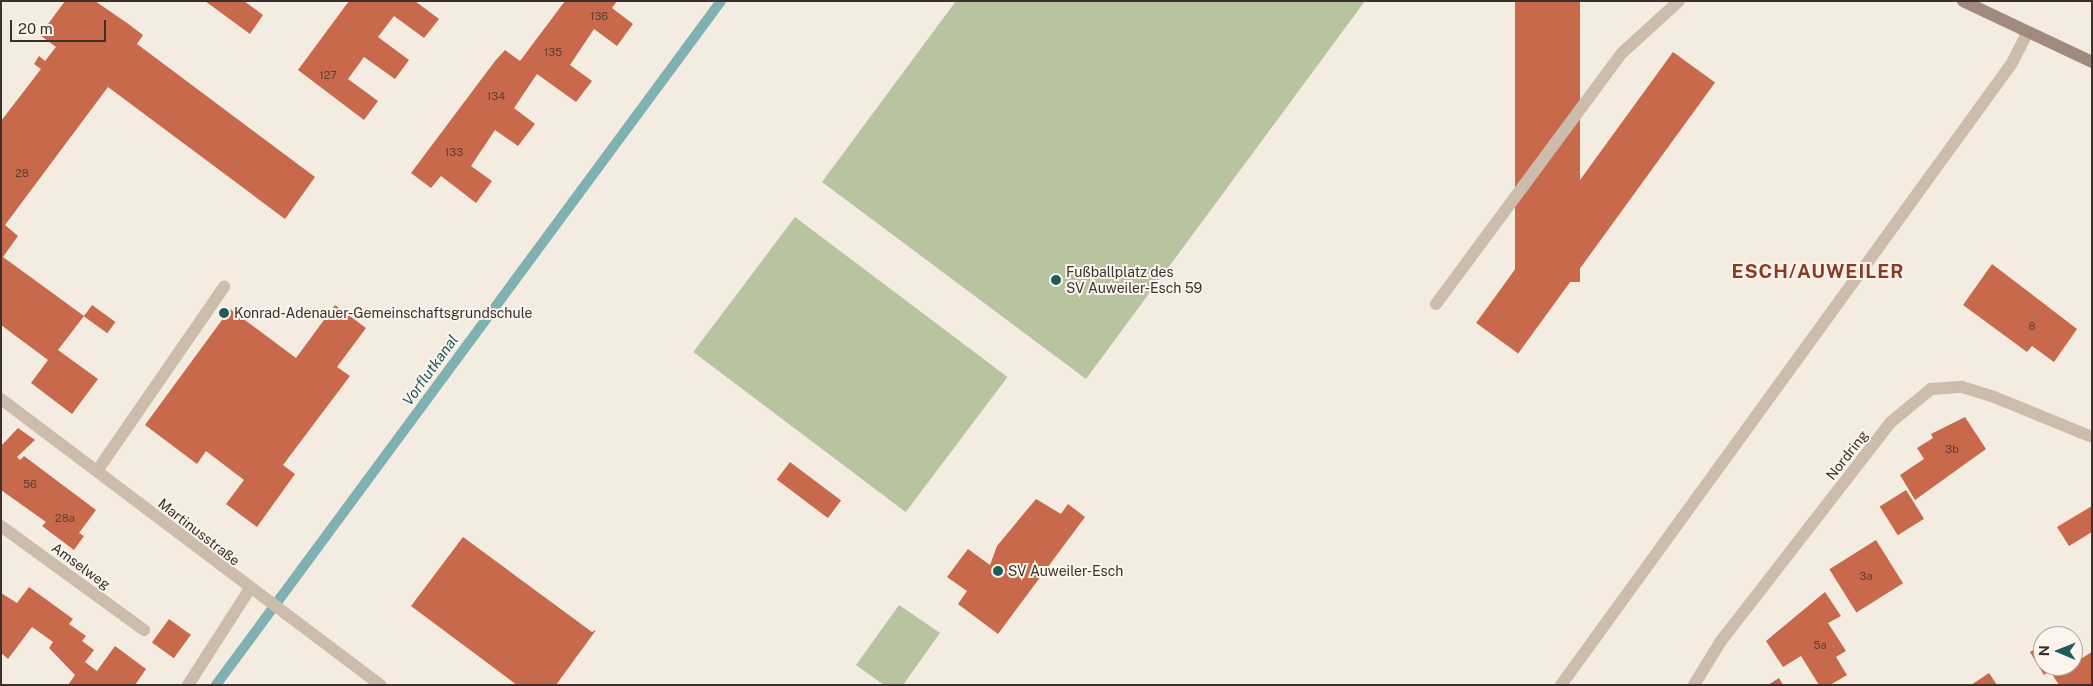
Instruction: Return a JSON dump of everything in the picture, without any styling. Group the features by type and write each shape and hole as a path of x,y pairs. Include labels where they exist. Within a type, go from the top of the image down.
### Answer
{"street":[{"path":"1436,304 1622,53 1679,1"},
{"path":"1963,1 2092,62"},
{"path":"1561,685 2012,63 2028,32"},
{"path":"97,471 224,286"},
{"name":"Nordring","path":"1694,685 1721,641 1891,422 1932,389 1962,388 1994,396 2092,437"},
{"name":"Martinusstraße","path":"1,400 97,471 253,593 286,615 380,685"},
{"name":"Amselweg","path":"1,526 144,630"},
{"path":"188,685 253,593"}],"green space":[{"name":"Fußballplatz des SV Auweiler-Esch 59","path":"956,1 1365,1 1086,379 822,182"},
{"path":"795,217 1007,377 906,512 693,352"},
{"path":"899,605 940,633 903,685 884,685 856,665"}],"building":[{"path":"65,1 95,1 127,23 143,35 137,44 315,177 285,219 108,87 5,225 18,236 3,257 84,316 58,350 98,379 72,414 31,383 48,360 1,325 1,121 41,69 34,64 39,56 45,61 56,47 40,35"},
{"path":"205,1 244,1 263,15 250,34"},
{"path":"349,1 415,1 439,19 424,38 394,16 378,37 409,60 395,79 364,57 348,79 378,101 364,120 298,70"},
{"path":"565,1 617,1 612,8 633,24 617,46 594,29 570,65 592,81 576,102 537,74 514,108 535,124 518,146 495,130 471,166 492,181 476,203 441,176 431,188 411,173 495,61 505,50 520,61"},
{"path":"1515,1 1580,1 1580,282 1515,282"},
{"path":"1673,52 1715,83 1518,354 1476,323"},
{"path":"1992,264 2077,329 2054,362 2032,346 2027,352 1963,305"},
{"path":"92,305 115,322 107,333 84,316"},
{"path":"335,305 366,328 337,367 350,376 283,465 295,474 257,527 226,504 244,480 206,451 197,464 145,425 230,309 296,358"},
{"path":"1965,417 1986,449 1915,500 1900,475 1924,459 1917,448 1933,438 1931,434"},
{"path":"18,428 35,440 17,457 20,460 24,456 96,510 79,533 84,536 74,550 42,526 46,522 1,490 1,446"},
{"path":"790,462 841,501 828,518 777,480"},
{"path":"1906,490 1924,519 1898,535 1880,506"},
{"name":"SV Auweiler-Esch","path":"1036,499 1061,514 1068,504 1085,517 998,634 958,604 967,591 947,577 968,549 990,565 997,546"},
{"path":"2092,506 2092,532 2069,546 2057,527"},
{"path":"463,537 592,632 596,630 556,685 517,685 411,606"},
{"path":"1876,540 1903,583 1856,612 1829,569"},
{"path":"29,587 73,619 69,624 86,636 82,641 94,650 85,662 97,671 115,646 146,669 135,685 68,685 75,675 49,648 53,642 32,627 8,659 1,653 1,593 17,603"},
{"path":"1825,592 1841,616 1828,623 1846,651 1836,657 1847,675 1830,685 1819,685 1801,656 1783,667 1766,641"},
{"path":"169,619 191,635 174,658 152,642"},
{"path":"2092,652 2092,685 2059,685 2053,676 2083,676 2083,657"},
{"path":"1989,673 1997,685 1971,685"},
{"path":"1779,678 1783,685 1768,685"}],"waterway":[{"name":"Vorflutkanal","path":"216,685 721,1"}],"place":[{"name":"Fußballplatz des SV Auweiler-Esch 59","path":"1056,280"},
{"name":"Konrad-Adenauer-Gemeinschaftsgrundschule","path":"224,313"},
{"name":"SV Auweiler-Esch","path":"998,571"}],"district":[{"name":"ESCH/AUWEILER","path":"1818,272"}]}
